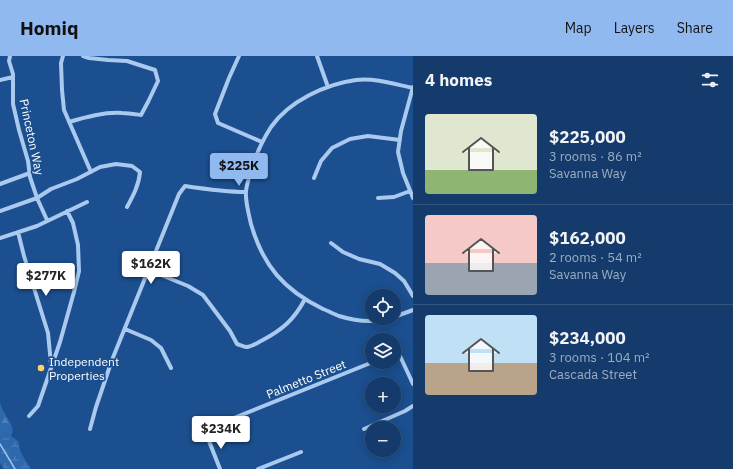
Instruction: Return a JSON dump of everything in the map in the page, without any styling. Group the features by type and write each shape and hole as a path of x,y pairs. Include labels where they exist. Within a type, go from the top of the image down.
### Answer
{"street":[{"name":"Princeton Way","path":"10,56 9,61 13,77 13,104 36,198 47,220"},
{"path":"63,56 61,63 64,110 91,172"},
{"path":"69,122 109,113 141,115 158,81 155,70 127,60 108,60 83,56"},
{"path":"239,56 215,114 218,123 262,142"},
{"path":"316,56 328,87"},
{"path":"0,80 13,77"},
{"path":"365,321 339,316 314,305 278,278 265,259 255,239 248,213 246,192 259,147 272,126 288,109 307,96 332,85 357,80 379,80 413,88 401,131 398,152 403,173 413,198"},
{"path":"314,178 321,161 332,148 350,139 368,136 400,140"},
{"path":"0,211 36,198 51,189 77,179 100,167 116,164 132,166 140,172 137,186 127,207"},
{"path":"0,184 30,173"},
{"path":"90,428 112,360 179,194 185,186 218,191 246,192"},
{"path":"378,198 394,197 410,191"},
{"path":"0,238 37,226 86,202"},
{"path":"29,416 38,406 52,366 74,292 78,271 78,245 73,223 67,210"},
{"path":"18,232 48,333 52,366"},
{"path":"331,243 343,252 359,259 380,264 395,273 404,282 413,296"},
{"path":"149,270 188,286 203,295 230,331 237,344 246,347 275,333 290,322 305,299"},
{"path":"401,314 413,310"},
{"path":"125,329 151,340 161,348 171,368"},
{"path":"401,358 413,384"},
{"name":"Palmetto Street","path":"220,469 207,436 209,428 365,365"},
{"path":"364,429 413,406"},
{"path":"258,469 301,452"}],"green space":[{"path":"0,403 13,430 11,436 0,440"},
{"path":"11,436 18,441 21,453 31,469 4,469 0,463 0,440"}],"waterway":[{"path":"0,444 15,469"}],"place":[{"name":"Independent Properties","path":"41,368"}]}
